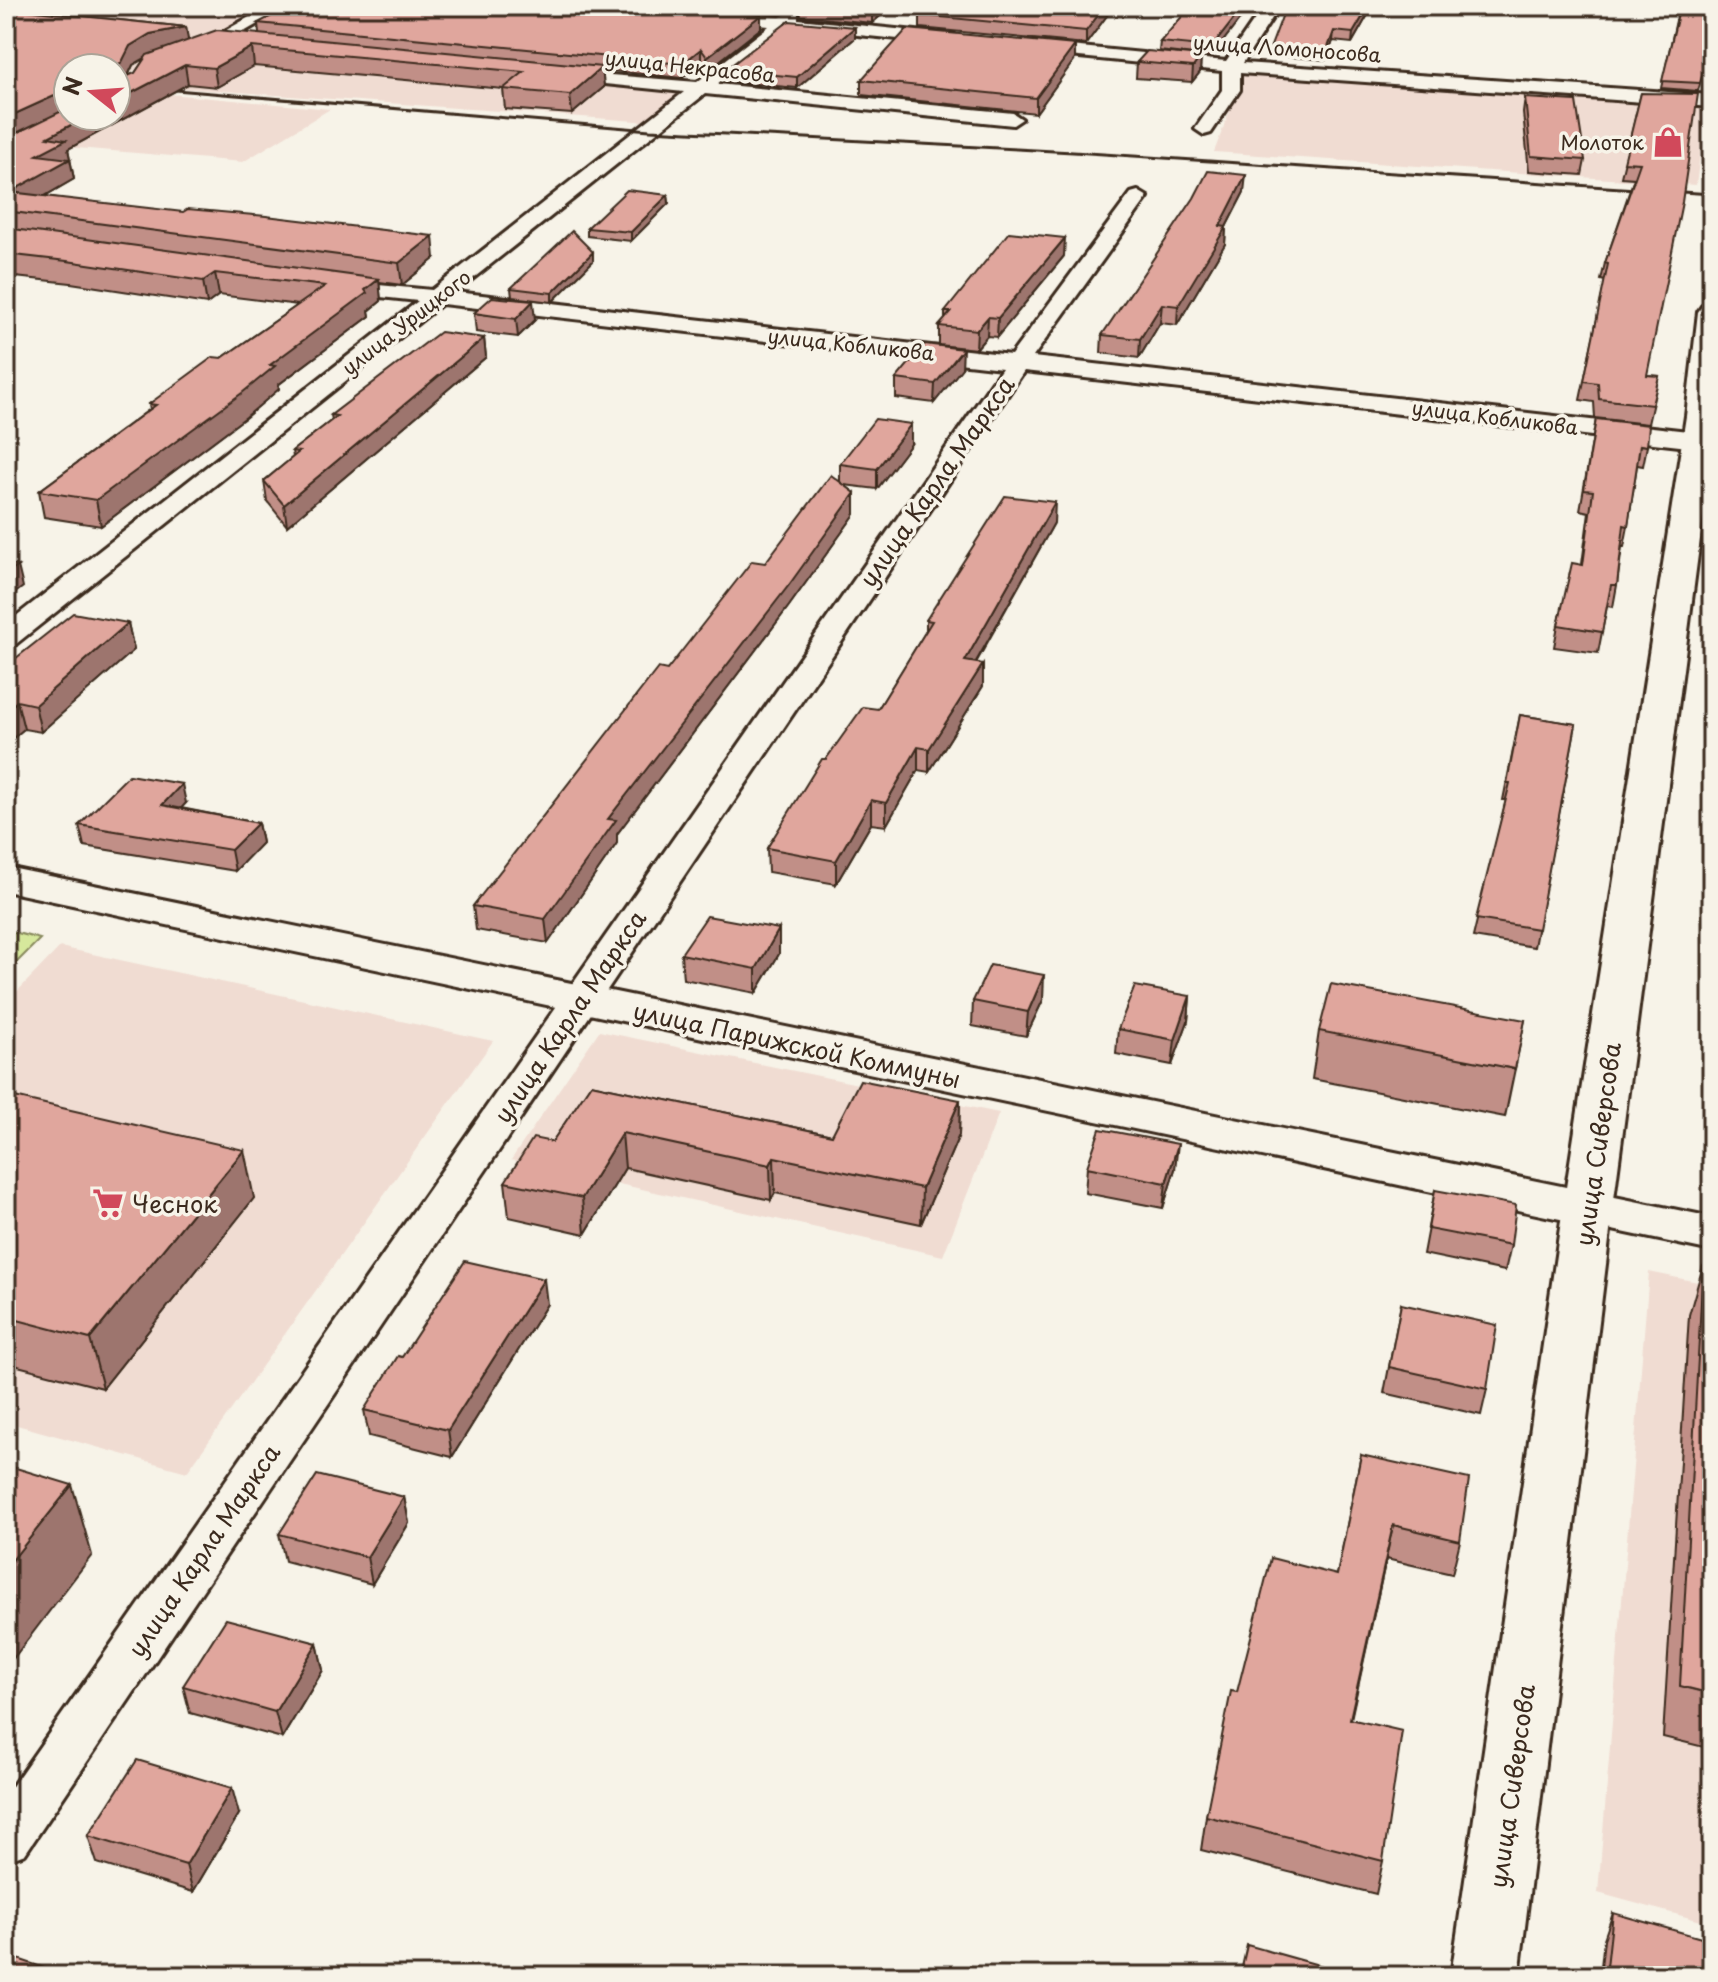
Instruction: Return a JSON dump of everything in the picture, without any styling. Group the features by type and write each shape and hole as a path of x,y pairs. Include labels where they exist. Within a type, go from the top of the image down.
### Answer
{"main road":[{"name":"улица Сиверсова","path":"1485,1976 1588,1207 1697,440 1712,312"},
{"name":"улица Парижской Коммуны","path":"6,879 1712,1234"}],"street":[{"path":"175,58 189,56 281,6"},
{"path":"620,6 968,41"},
{"name":"улица Урицкого","path":"6,638 805,6"},
{"path":"1204,129 1231,90 1231,67 1272,6"},
{"path":"219,40 250,43"},
{"name":"улица Ломоносова","path":"1015,46 1231,67 1712,101"},
{"name":"улица Некрасова","path":"528,71 1013,119"},
{"name":"улица Карла Маркса","path":"6,1838 1018,362 1138,197"},
{"name":"улица Кобликова","path":"313,282 435,299 1697,440"}],"shaded area":[{"path":"6,6 266,6 213,37 189,42 132,72 132,52 52,52 52,66 6,64"},
{"path":"230,44 689,89 650,122 153,86"},
{"path":"1246,68 1706,109 1696,185 1214,152"},
{"path":"6,76 52,106 52,132 132,132 132,90 330,109 243,162 6,142"},
{"path":"60,947 493,1041 187,1472 6,1422 6,1003"},
{"path":"599,1031 999,1113 943,1256 511,1160"},
{"path":"1649,1272 1712,1285 1712,1924 1598,1893"}],"green space":[{"path":"6,930 40,939 6,973"}],"building":[{"path":"291,6 666,6 761,15 707,57 701,49 682,64 258,23"},
{"path":"826,6 877,6 872,10"},
{"path":"928,6 1105,6 1086,31 920,15"},
{"path":"1191,6 1244,6 1212,47 1160,42"},
{"path":"1286,6 1369,6 1353,33 1334,31 1327,50 1271,46"},
{"path":"1680,6 1712,6 1712,41 1700,83 1662,81"},
{"path":"6,8 186,27 150,34 130,46 127,52 52,52 52,97 6,118"},
{"path":"789,21 855,27 797,77 725,70"},
{"path":"907,29 1075,45 1036,98 861,80"},
{"path":"217,30 602,67 570,95 503,89 524,72 252,47 214,68 185,65 132,93 132,74 147,55"},
{"path":"1147,51 1201,56 1193,67 1137,62"},
{"path":"1641,93 1698,94 1682,202 1647,375 1659,376 1652,405 1599,399 1598,383 1584,381 1608,264 1605,263 1640,163 1624,162"},
{"path":"1525,98 1576,101 1585,160 1531,156"},
{"path":"52,116 52,132 58,132 48,137 66,140 37,155 70,159 10,192 183,212 188,209 266,216 433,236 399,263 6,211 6,138"},
{"path":"1208,171 1246,175 1220,226 1226,227 1178,306 1162,304 1140,339 1102,335 1194,198"},
{"path":"627,190 668,195 631,232 587,228"},
{"path":"6,228 379,279 365,290 367,293 270,365 275,366 242,393 96,500 39,491 156,405 149,404 213,357 222,358 325,286 215,273 203,281 6,254"},
{"path":"572,231 593,252 552,293 511,288"},
{"path":"1009,232 1065,238 998,318 988,317 977,330 939,326 951,312 945,312"},
{"path":"492,297 533,301 516,319 474,313"},
{"path":"440,332 484,338 284,505 264,481 299,452 292,451 337,416 331,415"},
{"path":"925,344 963,349 935,384 896,379"},
{"path":"875,419 911,424 877,469 840,464"},
{"path":"1596,419 1649,425 1647,446 1640,445 1628,526 1624,525 1617,585 1611,585 1602,632 1558,625 1572,563 1583,565 1593,491 1584,490"},
{"path":"831,475 855,493 789,585 608,819 616,820 545,919 473,906 658,668 667,670 752,561 765,563"},
{"path":"1005,496 1055,502 965,661 983,664 929,749 918,747 886,803 871,800 836,861 767,848 822,759 826,759 863,707 878,709 932,621 926,620"},
{"path":"6,564 18,566 6,575"},
{"path":"73,613 128,623 35,705 17,701 6,711 6,666"},
{"path":"1520,715 1576,724 1538,929 1476,919 1510,783 1507,783"},
{"path":"129,775 182,784 162,805 258,823 231,850 79,825"},
{"path":"707,916 779,929 756,969 681,954"},
{"path":"990,965 1044,975 1028,1012 973,1001"},
{"path":"1331,984 1525,1020 1515,1069 1319,1031"},
{"path":"1135,986 1190,996 1175,1040 1118,1029"},
{"path":"860,1080 960,1100 922,1188 774,1157 770,1165 622,1133 582,1198 505,1182 533,1138 552,1142 591,1084 832,1135"},
{"path":"6,1095 244,1150 90,1339 6,1317"},
{"path":"1100,1129 1178,1144 1166,1183 1087,1167"},
{"path":"1435,1190 1516,1205 1511,1245 1428,1229"},
{"path":"465,1261 544,1279 448,1430 364,1410 398,1356 402,1357"},
{"path":"1703,1266 1712,1268 1712,1694 1680,1686"},
{"path":"1401,1304 1497,1325 1487,1389 1389,1367"},
{"path":"1361,1455 1469,1479 1460,1541 1393,1525 1350,1719 1402,1731 1383,1861 1206,1816 1231,1691 1237,1692 1271,1558 1337,1575"},
{"path":"6,1465 72,1485 6,1568"},
{"path":"317,1475 404,1497 367,1557 279,1534"},
{"path":"226,1619 317,1643 275,1712 183,1686"},
{"path":"137,1760 232,1788 186,1865 88,1836"},
{"path":"1613,1913 1712,1941 1712,1976 1606,1976"},
{"path":"1247,1945 1358,1976 1240,1976"},
{"path":"6,1955 68,1976 6,1976"}],"railway":[{"path":"132,86 650,130 1073,152 1712,194"}],"place":[{"name":"Молоток","path":"1668,142"},
{"name":"Чеснок","path":"108,1203"}]}
